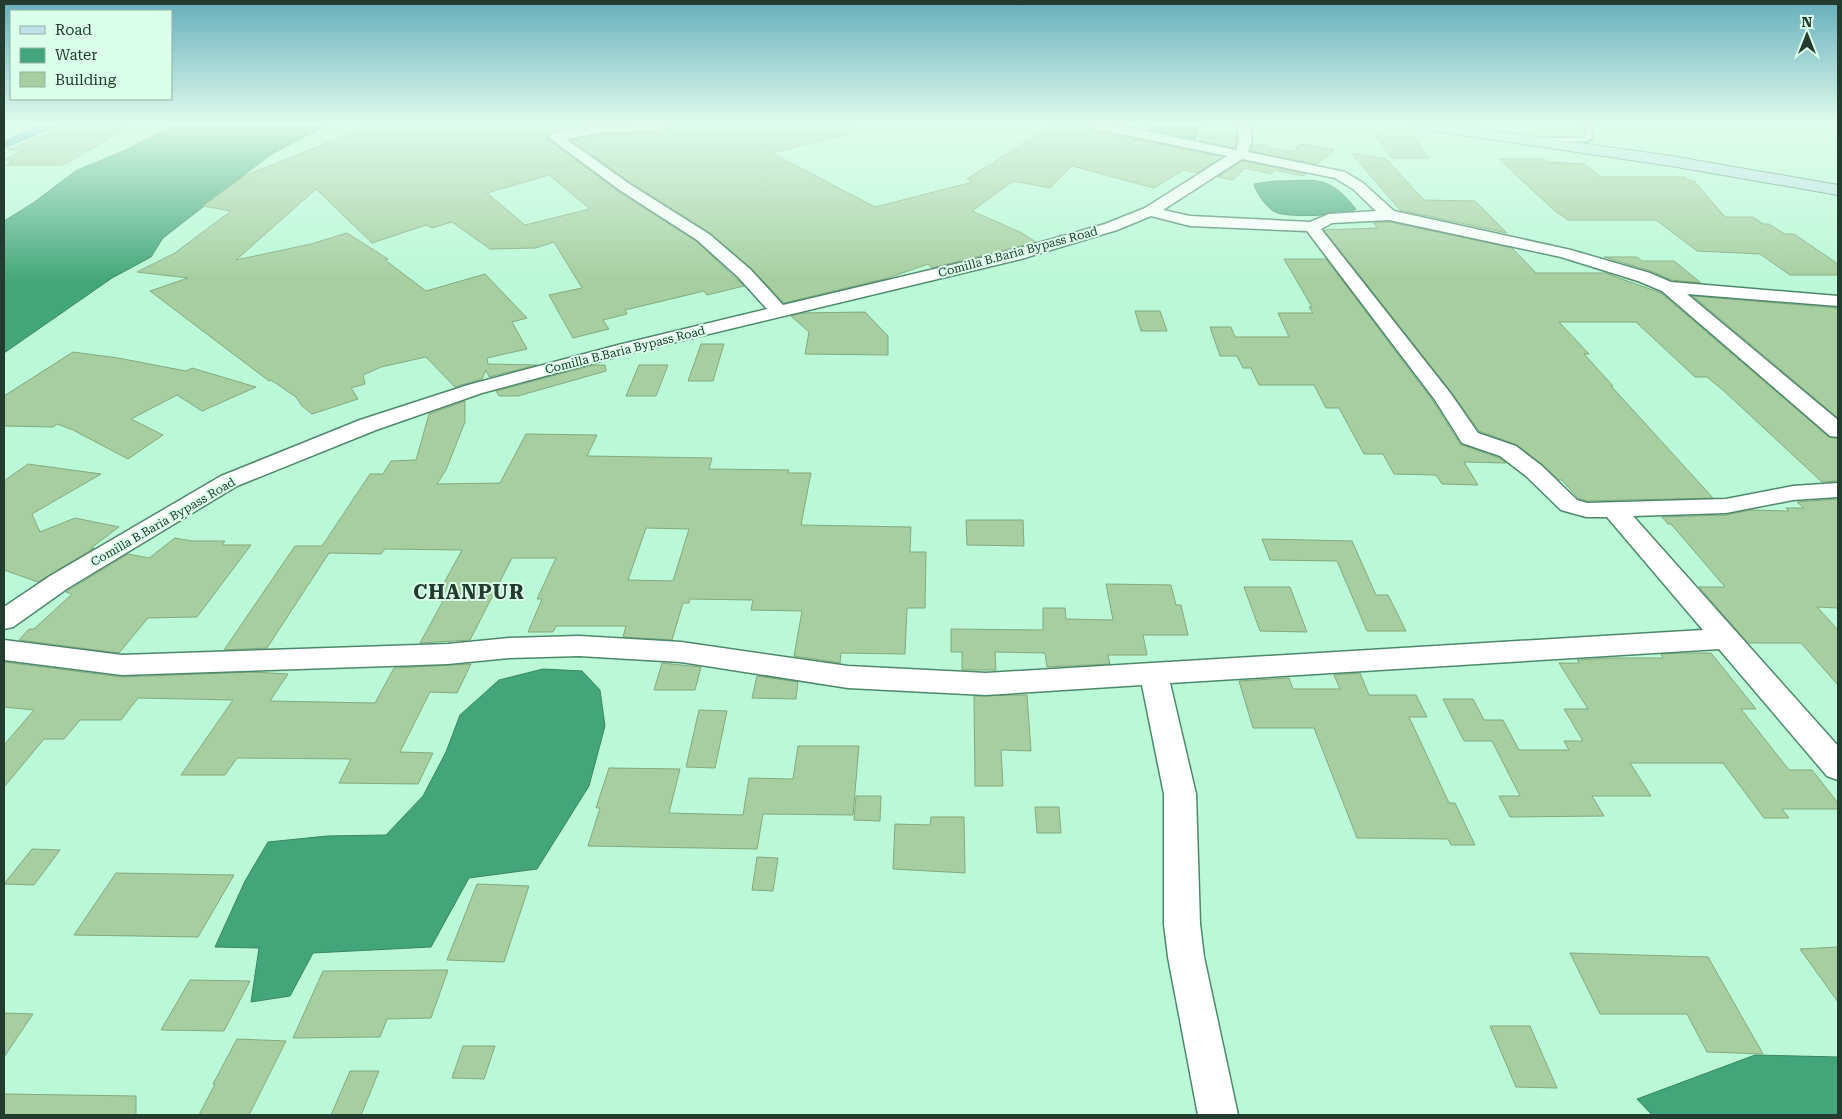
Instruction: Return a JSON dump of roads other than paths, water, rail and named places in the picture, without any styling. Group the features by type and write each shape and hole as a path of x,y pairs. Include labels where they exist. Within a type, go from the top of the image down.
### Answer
{"street":[{"path":"610,176 703,237 744,273 780,313"},
{"name":"Comilla B.Baria Bypass Road","path":"4,620 59,582 229,481 368,425 475,389 626,349 1015,255 1110,226 1150,211 1205,176"},
{"path":"1342,176 1358,186 1389,215"},
{"path":"1759,176 1837,190"},
{"path":"1150,211 1190,220 1312,227 1329,219 1389,215 1565,254 1626,271 1668,286 1838,301"},
{"path":"1312,227 1444,398 1470,438 1508,451 1534,472 1569,505 1586,510 1726,506 1793,493 1838,490"},
{"path":"1668,286 1838,430"},
{"path":"1614,510 1838,767"},
{"path":"4,650 122,665 448,654 509,648 579,646 681,652 848,677 986,684 1725,639"},
{"path":"1154,674 1180,794 1182,924 1186,957 1218,1115"}],"water":[{"path":"69,176 243,176 163,238 151,257 112,278 4,353 4,221 33,203"},
{"path":"1311,180 1328,184 1346,197 1356,209 1341,213 1316,215 1291,215 1275,212 1262,200 1254,184 1275,181"},
{"path":"543,669 582,671 600,690 605,726 589,786 537,869 469,878 431,947 313,953 290,996 251,1002 259,948 215,947 245,881 268,842 327,836 386,835 423,796 446,752 460,715 499,680"},
{"path":"1755,1055 1838,1057 1838,1115 1652,1115 1637,1099"}],"district":[{"name":"CHANPUR","path":"469,592"}]}
